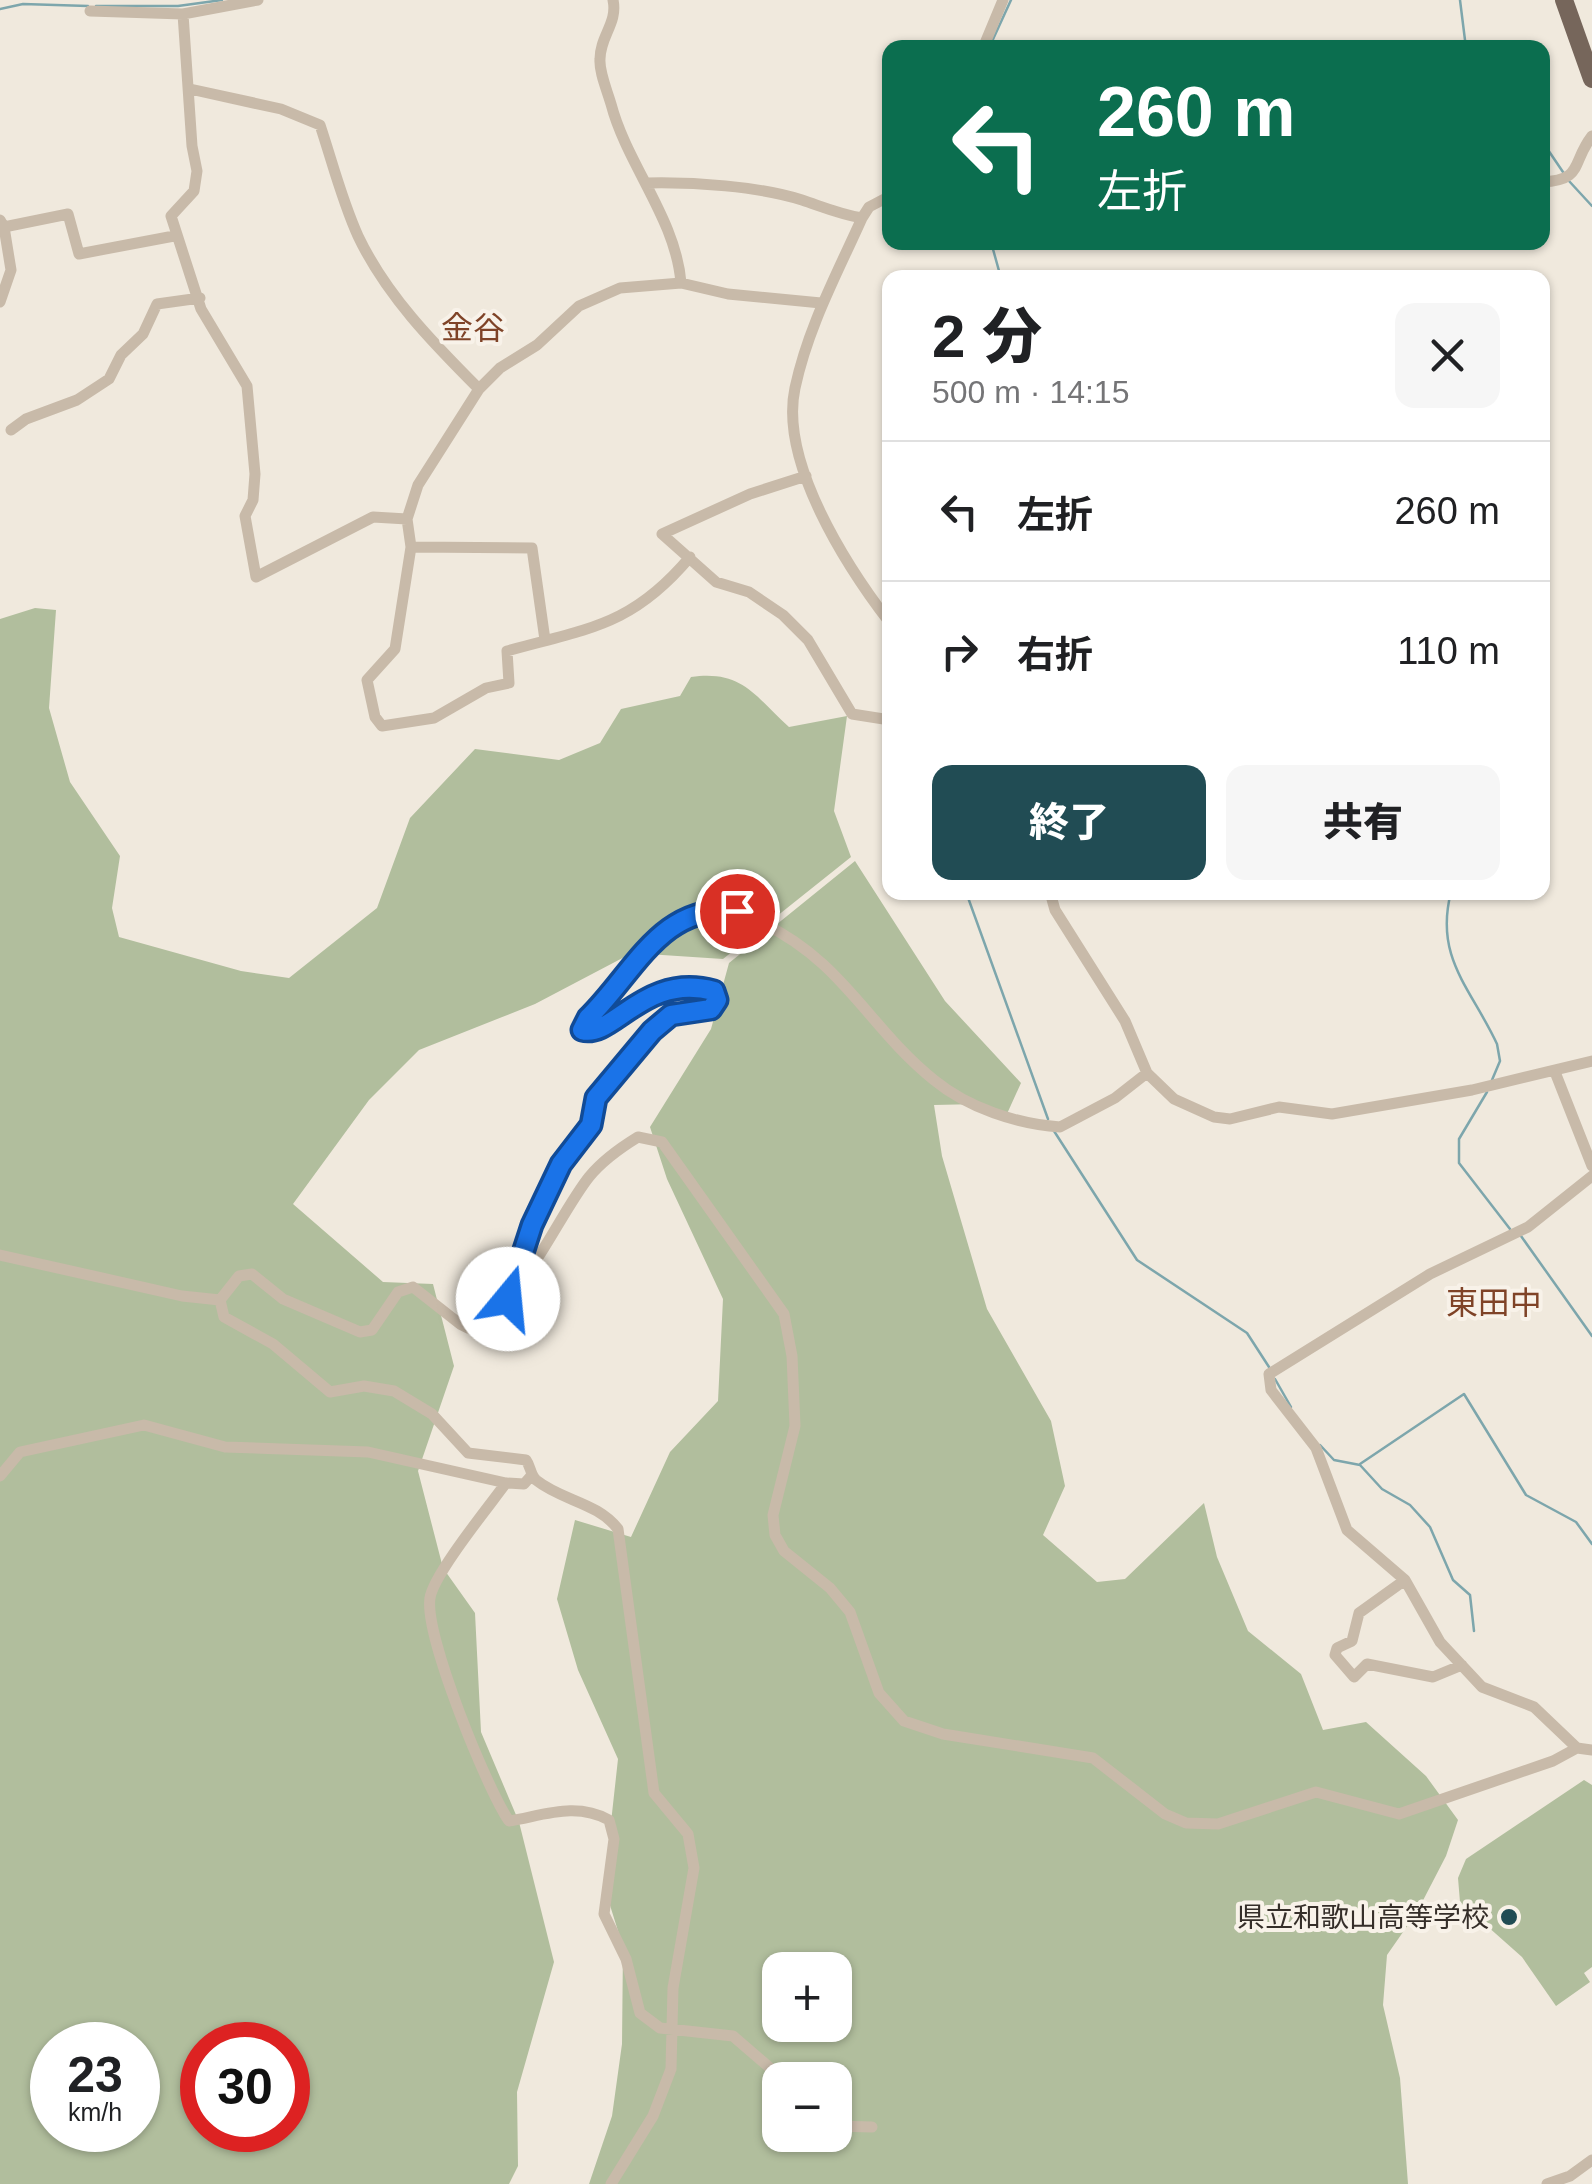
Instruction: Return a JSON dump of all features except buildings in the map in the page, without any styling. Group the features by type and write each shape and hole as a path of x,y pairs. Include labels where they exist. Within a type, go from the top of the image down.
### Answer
{"main road":[{"path":"1564,0 1592,80"}],"street":[{"path":"90,11 183,14 258,0"},
{"path":"612,0 616,15 600,58 616,121 680,267 681,283"},
{"path":"986,40 1003,0"},
{"path":"183,14 192,146 198,171 194,192 171,216 174,236 202,309 247,386 255,474 254,500 245,516 256,577 374,518 407,519"},
{"path":"190,89 282,109 320,125 358,235 372,259 408,313 479,389"},
{"path":"1550,182 1564,181 1573,174 1592,136"},
{"path":"646,183 701,182 802,200 830,213 862,218"},
{"path":"882,200 869,207 862,218 820,303 794,390 792,422 806,476 853,572 882,612"},
{"path":"0,302 11,270 2,223 68,214 79,254 174,236"},
{"path":"690,557 661,592 612,623 507,651 509,683 486,688 434,718 382,726 375,717 367,680 395,649 411,547 407,519 427,466 479,389 500,368 537,346 579,306 620,288 681,283 728,294 820,303"},
{"path":"12,430 26,418 78,400 109,379 121,355 148,326 157,304 200,298"},
{"path":"806,476 750,494 662,534 716,582 749,592 784,615 819,656 852,714 882,719"},
{"path":"411,547 532,548 545,640"},
{"path":"1052,900 1126,1021 1147,1073 1174,1099 1230,1119 1279,1107 1332,1114 1555,1072 1592,1061"},
{"path":"508,1299 532,1225 561,1164 591,1125 596,1098 652,1031 671,1015 711,1009 717,1000 714,991 689,984 662,990 598,1032 582,1030 659,935 702,910 737,911 793,938 852,989 923,1070 962,1099 994,1113 1060,1127 1114,1098 1147,1073"},
{"path":"1555,1072 1592,1166"},
{"path":"220,1300 239,1276 252,1274 283,1299 360,1332 372,1330 406,1287 414,1287 468,1328 489,1319 508,1299 592,1173 638,1137 662,1142 784,1314 792,1356 795,1426 773,1514 775,1535 784,1551 830,1588 850,1612 878,1693 904,1722 921,1730 1093,1758 1166,1814 1186,1823 1218,1824 1316,1792 1399,1814 1554,1761 1577,1748"},
{"path":"1592,1176 1528,1226 1430,1274 1270,1374 1271,1390 1316,1448 1347,1530 1406,1580 1432,1631 1482,1687 1534,1707 1577,1748 1592,1750"},
{"path":"0,1255 182,1296 220,1300"},
{"path":"220,1300 224,1318 274,1344 319,1386 330,1392 364,1386 394,1391 432,1414 468,1452 526,1460 532,1476 597,1509 618,1529 654,1793 688,1834 693,1855 692,1894 673,1988 671,2069 664,2092 611,2184"},
{"path":"0,1476 20,1452 144,1425 225,1447 368,1452 506,1483 524,1484 532,1476"},
{"path":"506,1483 432,1592 433,1630 478,1756 507,1819 588,1809 610,1820 614,1839 604,1914 626,1959 640,2014 649,2022 672,2028 732,2036 763,2062"},
{"path":"1406,1580 1359,1613 1352,1641 1337,1648 1335,1655 1354,1676 1367,1664 1433,1676 1462,1665"},
{"path":"852,2126 872,2127"},
{"path":"1547,2184 1592,2160"}],"green space":[{"path":"35,608 56,610 49,708 70,782 120,856 112,908 119,937 241,971 289,978 377,908 410,818 475,749 559,760 600,743 621,709 680,696 691,677 735,681 789,727 847,716 834,811 851,857 723,959 632,953 535,1004 419,1050 369,1100 293,1204 383,1282 433,1284 454,1366 418,1471 443,1568 475,1613 481,1732 519,1822 554,1962 517,2092 518,2166 509,2184 0,2184 0,619"},
{"path":"855,861 945,1001 1021,1083 1006,1116 979,1104 934,1105 942,1156 987,1309 1051,1421 1065,1486 1043,1535 1097,1582 1125,1579 1204,1503 1217,1557 1248,1631 1301,1674 1323,1730 1366,1722 1426,1776 1458,1820 1446,1856 1417,1912 1387,1955 1383,2005 1400,2078 1408,2184 589,2184 612,2116 622,2044 623,1947 604,1886 618,1759 578,1670 557,1599 575,1520 631,1537 670,1452 718,1401 723,1299 667,1179 650,1127 711,1029 729,963"},
{"path":"1584,1780 1592,1785 1592,1967 1584,1973 1590,1982 1556,2006 1522,1957 1460,1902 1458,1878 1466,1859"}],"waterway":[{"path":"96,6 178,6 222,0"},
{"path":"993,40 1011,0"},
{"path":"1460,0 1465,40"},
{"path":"0,9 23,4 88,6"},
{"path":"1550,153 1565,175"},
{"path":"1569,181 1592,206"},
{"path":"993,250 999,270"},
{"path":"969,900 1048,1119"},
{"path":"1450,900 1447,936 1451,954 1497,1044 1500,1061 1492,1080"},
{"path":"1487,1092 1459,1139 1459,1163 1510,1229"},
{"path":"1054,1131 1137,1260 1247,1333 1269,1367"},
{"path":"1521,1236 1592,1336"},
{"path":"1275,1379 1291,1407"},
{"path":"1360,1464 1464,1394 1526,1495 1576,1522 1592,1544"},
{"path":"1320,1445 1334,1460 1360,1465 1382,1489 1410,1505 1430,1527 1453,1580 1470,1595 1474,1631"}],"place":[{"name":"県立和歌山高等学校","path":"1509,1917"}],"district":[{"name":"金谷","path":"473,328"},
{"name":"東田中","path":"1494,1303"}],"route":[{"path":"508,1299 532,1225 561,1164 591,1125 596,1098 652,1031 671,1015 711,1009 717,1000 714,991 689,984 662,990 633,1005 598,1032 582,1030 588,1018 659,935 681,918 702,910 737,911"}]}
